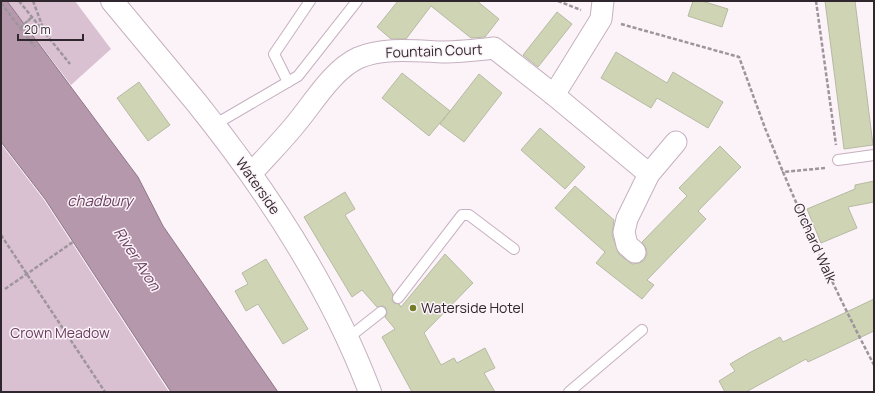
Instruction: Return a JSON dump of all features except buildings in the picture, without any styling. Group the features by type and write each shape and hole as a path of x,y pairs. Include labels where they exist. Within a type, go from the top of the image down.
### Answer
{"main road":[{"name":"Waterside","path":"112,1 214,125 288,227 355,351 370,392"}],"street":[{"path":"554,95 602,10"},
{"name":"Fountain Court","path":"251,174 293,127 336,74 346,65 359,58 378,53 420,50 461,52 494,48 554,95 649,174"},
{"path":"635,252 627,245 624,232 627,218 649,174 676,142"}],"lane":[{"path":"288,82 274,54 310,1"},
{"path":"214,125 298,76 357,1"},
{"path":"838,160 874,155"},
{"path":"398,298 462,215 469,215 514,249"},
{"path":"348,338 381,312"},
{"path":"569,392 642,330"}],"path":[{"path":"19,1 70,64"},
{"path":"34,1 46,35"},
{"path":"558,1 602,10"},
{"path":"783,172 829,167 838,160 816,1"},
{"path":"1,3 35,47"},
{"name":"Orchard Walk","path":"602,10 740,58 765,128 814,244 874,366"},
{"path":"27,22 32,17"},
{"path":"20,28 32,17"},
{"path":"1,235 105,392"},
{"path":"5,289 73,242"}],"green space":[{"path":"7,1 75,1 111,49 71,85"},
{"name":"Crown Meadow","path":"1,144 44,200 169,392 1,392"}],"water":[{"name":"chadbury","path":"1,1 7,1 138,177 163,226 278,392 171,392 45,199 1,142"}],"place":[{"name":"Waterside Hotel","path":"413,308"}],"water label":[{"name":"River Avon","path":"137,259"}]}
